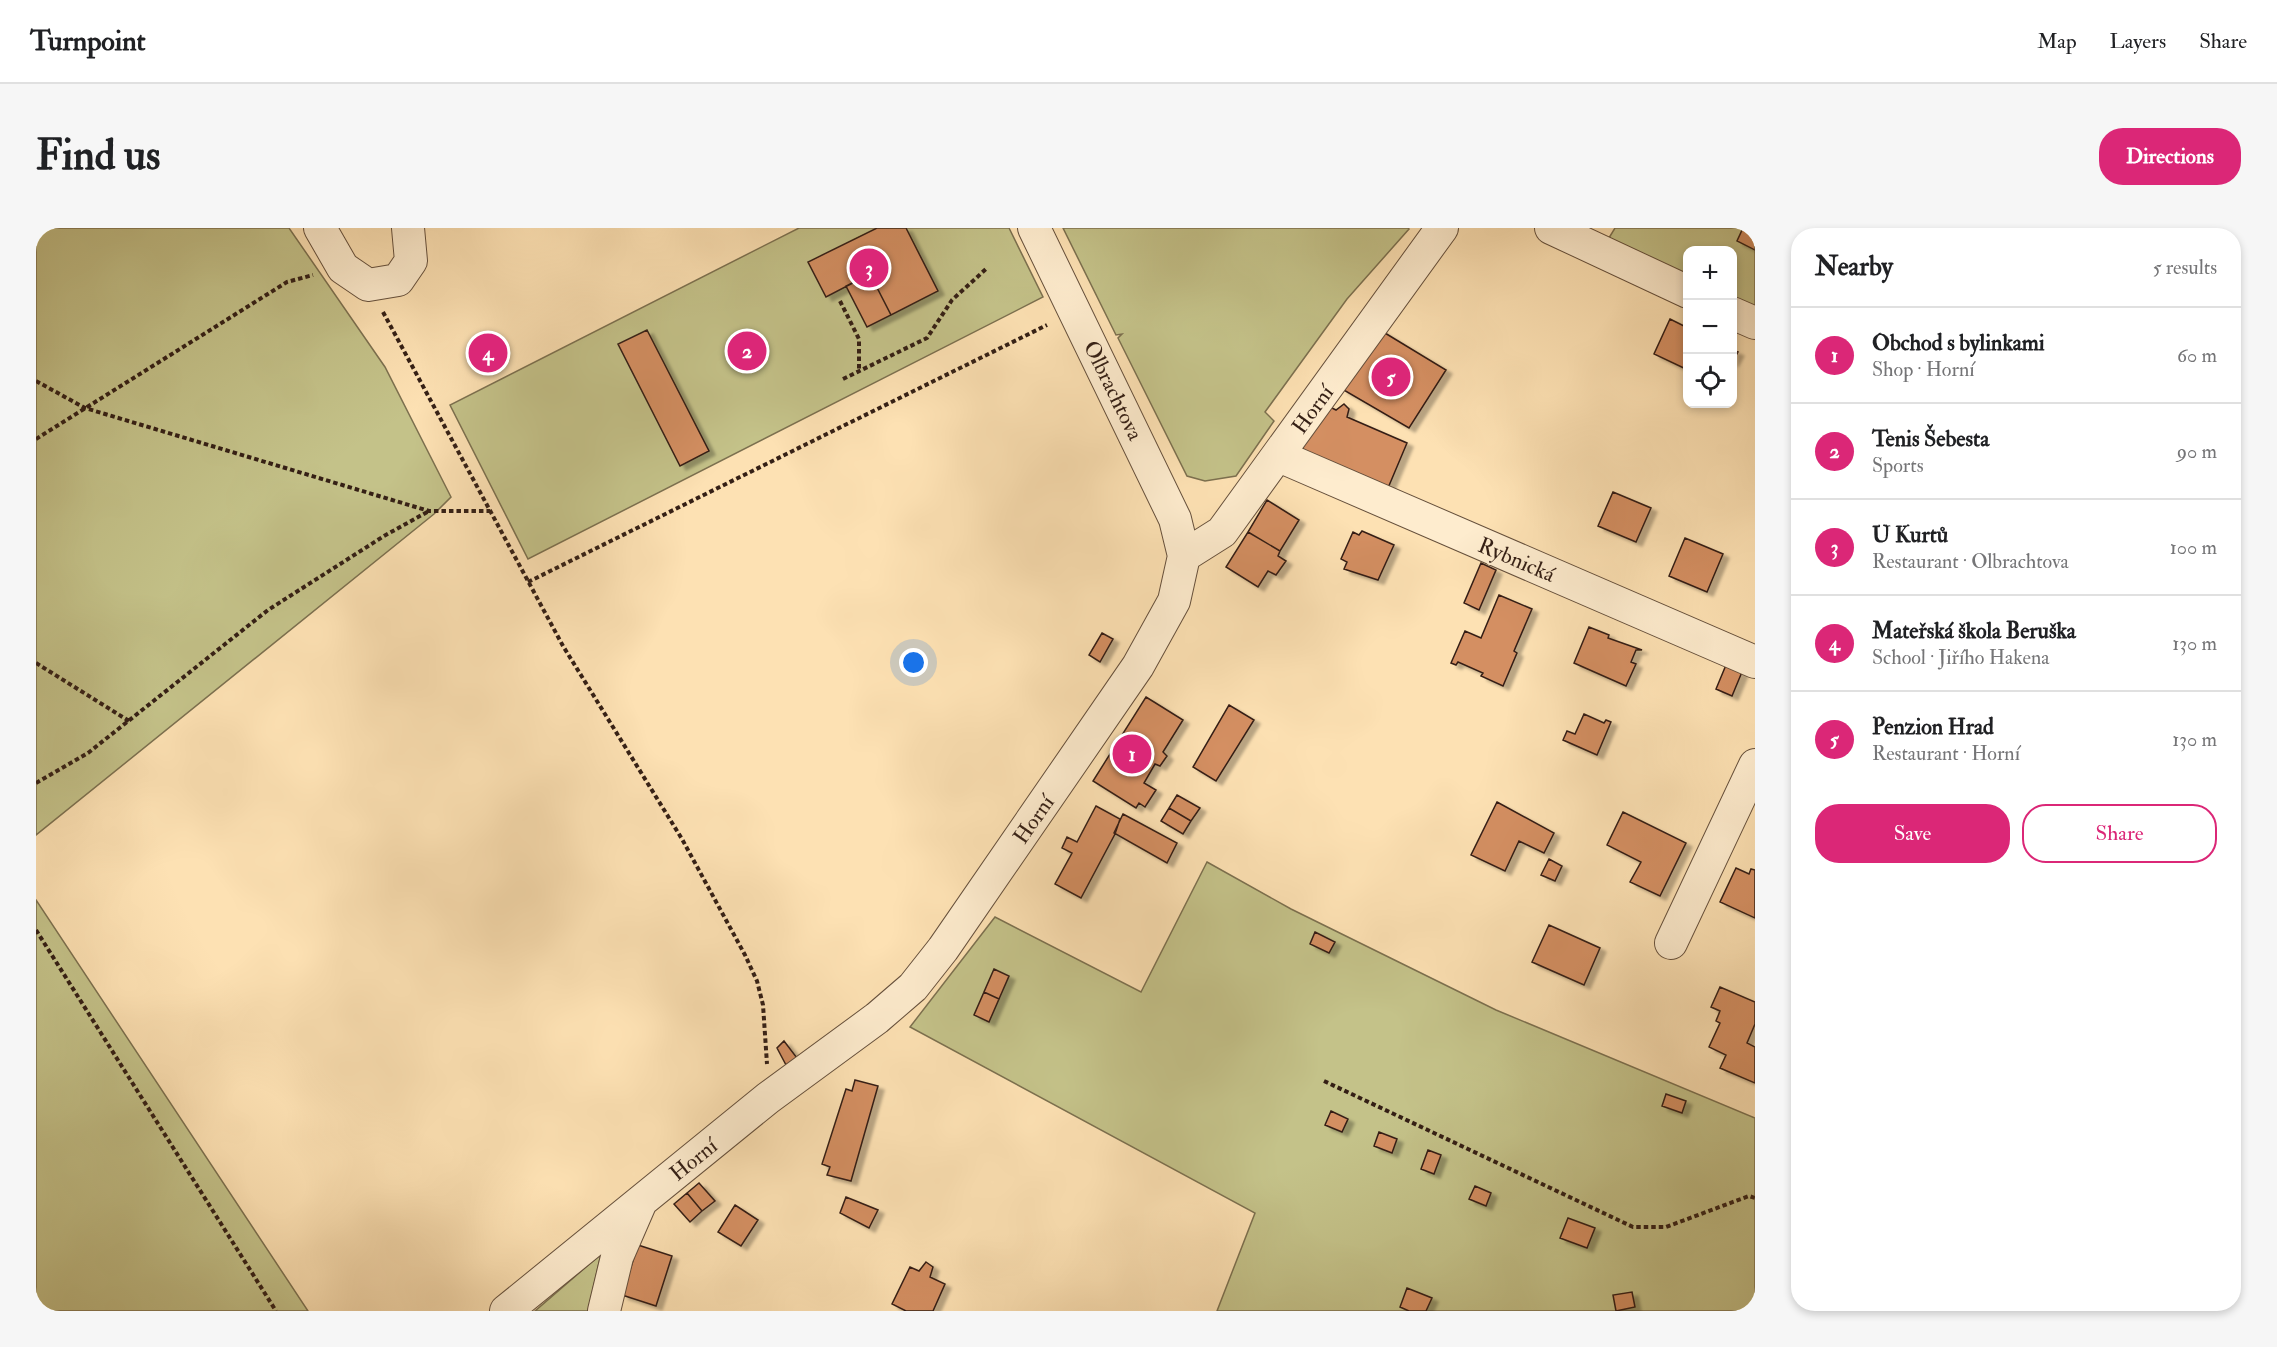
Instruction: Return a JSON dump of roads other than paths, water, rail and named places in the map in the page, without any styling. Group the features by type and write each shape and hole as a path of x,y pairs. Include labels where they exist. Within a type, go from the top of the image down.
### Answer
{"street":[{"path":"320,228 355,276 398,280 411,261 408,228"},
{"name":"Olbrachtova","path":"1034,228 1175,519 1184,556"},
{"name":"Horní","path":"506,1311 768,1098 913,987 943,949 1138,666 1174,601 1184,556 1222,532 1442,228"},
{"path":"1551,228 1683,290"},
{"path":"1737,315 1755,323"},
{"name":"Rybnická","path":"1279,456 1755,662"},
{"path":"1671,943 1755,765"},
{"path":"604,1311 617,1257 642,1200"}],"place":[{"name":"U Kurtů","path":"869,268"},
{"name":"Tenis Šebesta","path":"747,351"},
{"name":"Mateřská škola Beruška","path":"488,353"},
{"name":"Penzion Hrad","path":"1391,377"},
{"name":"Obchod s bylinkami","path":"1132,754"}]}
